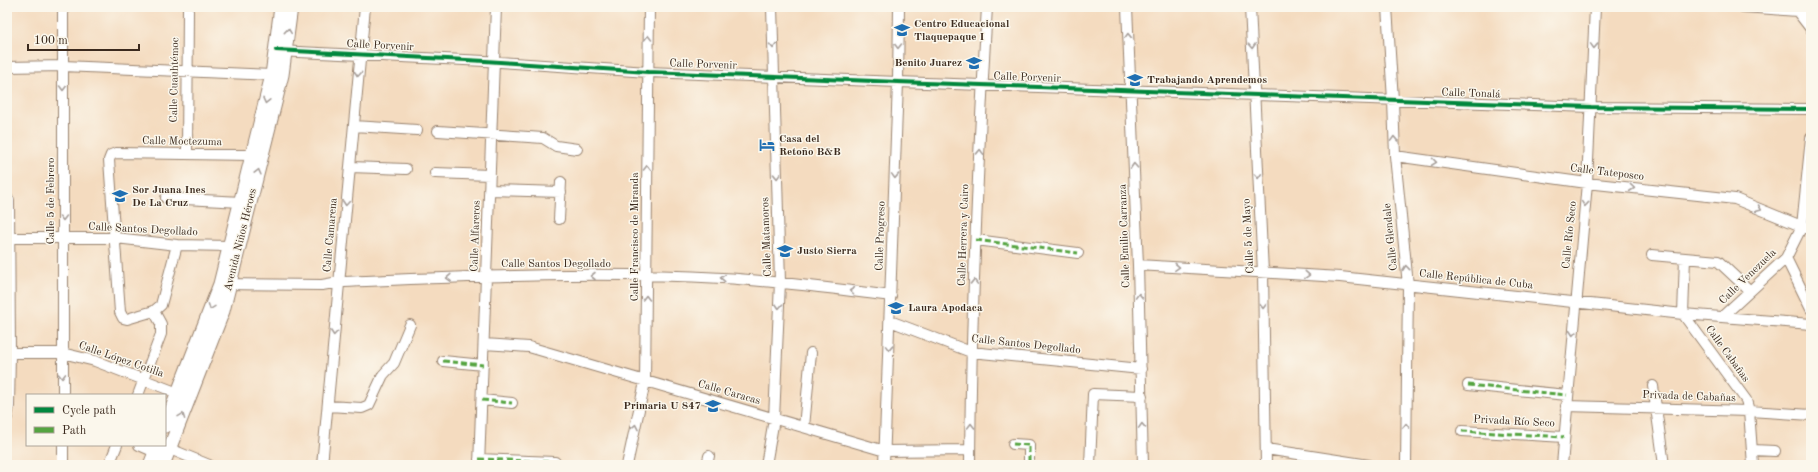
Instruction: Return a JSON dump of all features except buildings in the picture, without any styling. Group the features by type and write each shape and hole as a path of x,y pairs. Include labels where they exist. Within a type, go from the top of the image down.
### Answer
{"main road":[{"name":"Avenida Niños Héroes","path":"166,438 223,311 230,246 272,74 281,51 280,7"},
{"name":"Avenida Niños Héroes","path":"166,423 225,284 270,127 281,51 291,7"},
{"name":"Avenida Niños Héroes","path":"150,465 161,449"},
{"name":"Avenida Niños Héroes","path":"161,449 163,465"}],"street":[{"name":"Calle 5 de Febrero","path":"63,7 63,394"},
{"name":"Calle Cuauhtémoc","path":"187,154 188,7"},
{"name":"Calle Camarena","path":"322,465 365,7"},
{"name":"Calle Alfareros","path":"479,462 496,7"},
{"name":"Calle Francisco de Miranda","path":"627,465 646,382 649,7"},
{"name":"Calle Matamoros","path":"766,465 774,419 780,282 772,7"},
{"name":"Calle Progreso","path":"884,465 891,296 899,7"},
{"name":"Calle Herrera y Cairo","path":"970,465 971,352 982,85 988,7"},
{"name":"Calle Emilio Carranza","path":"1127,7 1138,265 1143,465"},
{"name":"Calle 5 de Mayo","path":"1250,7 1263,272 1266,465"},
{"name":"Calle Glendale","path":"1387,7 1395,156 1408,285 1406,465"},
{"name":"Calle Río Seco","path":"1562,465 1575,302 1587,183 1595,7"},
{"path":"1742,7 1795,9 1811,12"},
{"path":"1795,9 1811,29"},
{"name":"Calle Porvenir","path":"281,51 494,61 648,72 1130,91"},
{"path":"7,67 63,66 272,74"},
{"name":"Calle Tonalá","path":"1130,91 1591,107 1811,109"},
{"path":"354,126 417,130"},
{"path":"438,131 543,138 556,146 577,149"},
{"name":"Calle Venezuela","path":"1724,316 1786,258 1807,228 1811,138"},
{"name":"Calle Moctezuma","path":"116,238 109,160 111,155 116,153 253,155"},
{"name":"Calle Tateposco","path":"1395,156 1587,183 1735,199 1807,228"},
{"path":"350,167 406,169"},
{"path":"435,173 490,175"},
{"path":"490,190 561,187 559,219"},
{"path":"166,198 241,202"},
{"path":"7,417 9,406 9,200"},
{"name":"Calle Santos Degollado","path":"8,238 116,238 176,244 230,246"},
{"path":"116,238 121,315 127,319 154,311 161,305 176,244"},
{"path":"976,240 1078,253"},
{"path":"1652,255 1718,261 1750,291"},
{"path":"1683,314 1685,258"},
{"path":"1786,258 1811,309"},
{"name":"Calle República de Cuba","path":"1138,265 1340,277 1683,314 1811,324"},
{"name":"Calle Santos Degollado","path":"225,284 322,285 339,282 487,276 646,276 722,278 780,282 891,296"},
{"path":"138,394 161,331 161,324 154,311"},
{"name":"Calle Cabañas","path":"1683,314 1746,400 1749,411 1753,465"},
{"name":"Calle Santos Degollado","path":"890,321 971,352 1141,369"},
{"path":"328,406 362,408 369,405 383,375 394,363 410,325"},
{"name":"Calle Caracas","path":"484,344 529,347 885,451 970,450"},
{"name":"Calle López Cotilla","path":"8,353 62,353 95,362 144,379 178,393"},
{"path":"804,427 811,353"},
{"path":"443,361 483,365"},
{"path":"1468,386 1567,395"},
{"path":"1653,386 1664,465"},
{"path":"1090,465 1093,394 1142,396"},
{"path":"482,400 512,403"},
{"name":"Privada de Cabañas","path":"1566,406 1749,411 1811,415"},
{"name":"Privada Río Seco","path":"1462,431 1564,437"},
{"path":"1013,444 1029,445 1029,465"},
{"path":"63,446 63,465"},
{"path":"109,465 117,446"},
{"path":"144,446 161,449 209,465"},
{"path":"1266,449 1354,464 1369,465"},
{"path":"1752,450 1775,451"},
{"path":"479,462 555,462"}],"marked path":[{"path":"976,240 1078,253"},
{"path":"443,361 483,365"},
{"path":"1468,385 1567,395"},
{"path":"482,400 512,403"},
{"path":"1462,431 1564,437"},
{"path":"1013,444 1029,445 1029,465"},
{"path":"479,459 555,462"}],"cycle path":[{"path":"276,50 485,61 648,72 898,82 1591,107 1811,109"}],"place":[{"name":"Centro Educacional Tlaquepaque I","path":"902,30"},
{"name":"Benito Juarez","path":"974,63"},
{"name":"Trabajando Aprendemos","path":"1135,80"},
{"name":"Casa del Retoño B&B","path":"767,145"},
{"name":"Sor Juana Ines De La Cruz","path":"120,196"},
{"name":"Justo Sierra","path":"785,251"},
{"name":"Laura Apodaca","path":"896,308"},
{"name":"Primaria U 847","path":"713,406"}]}
